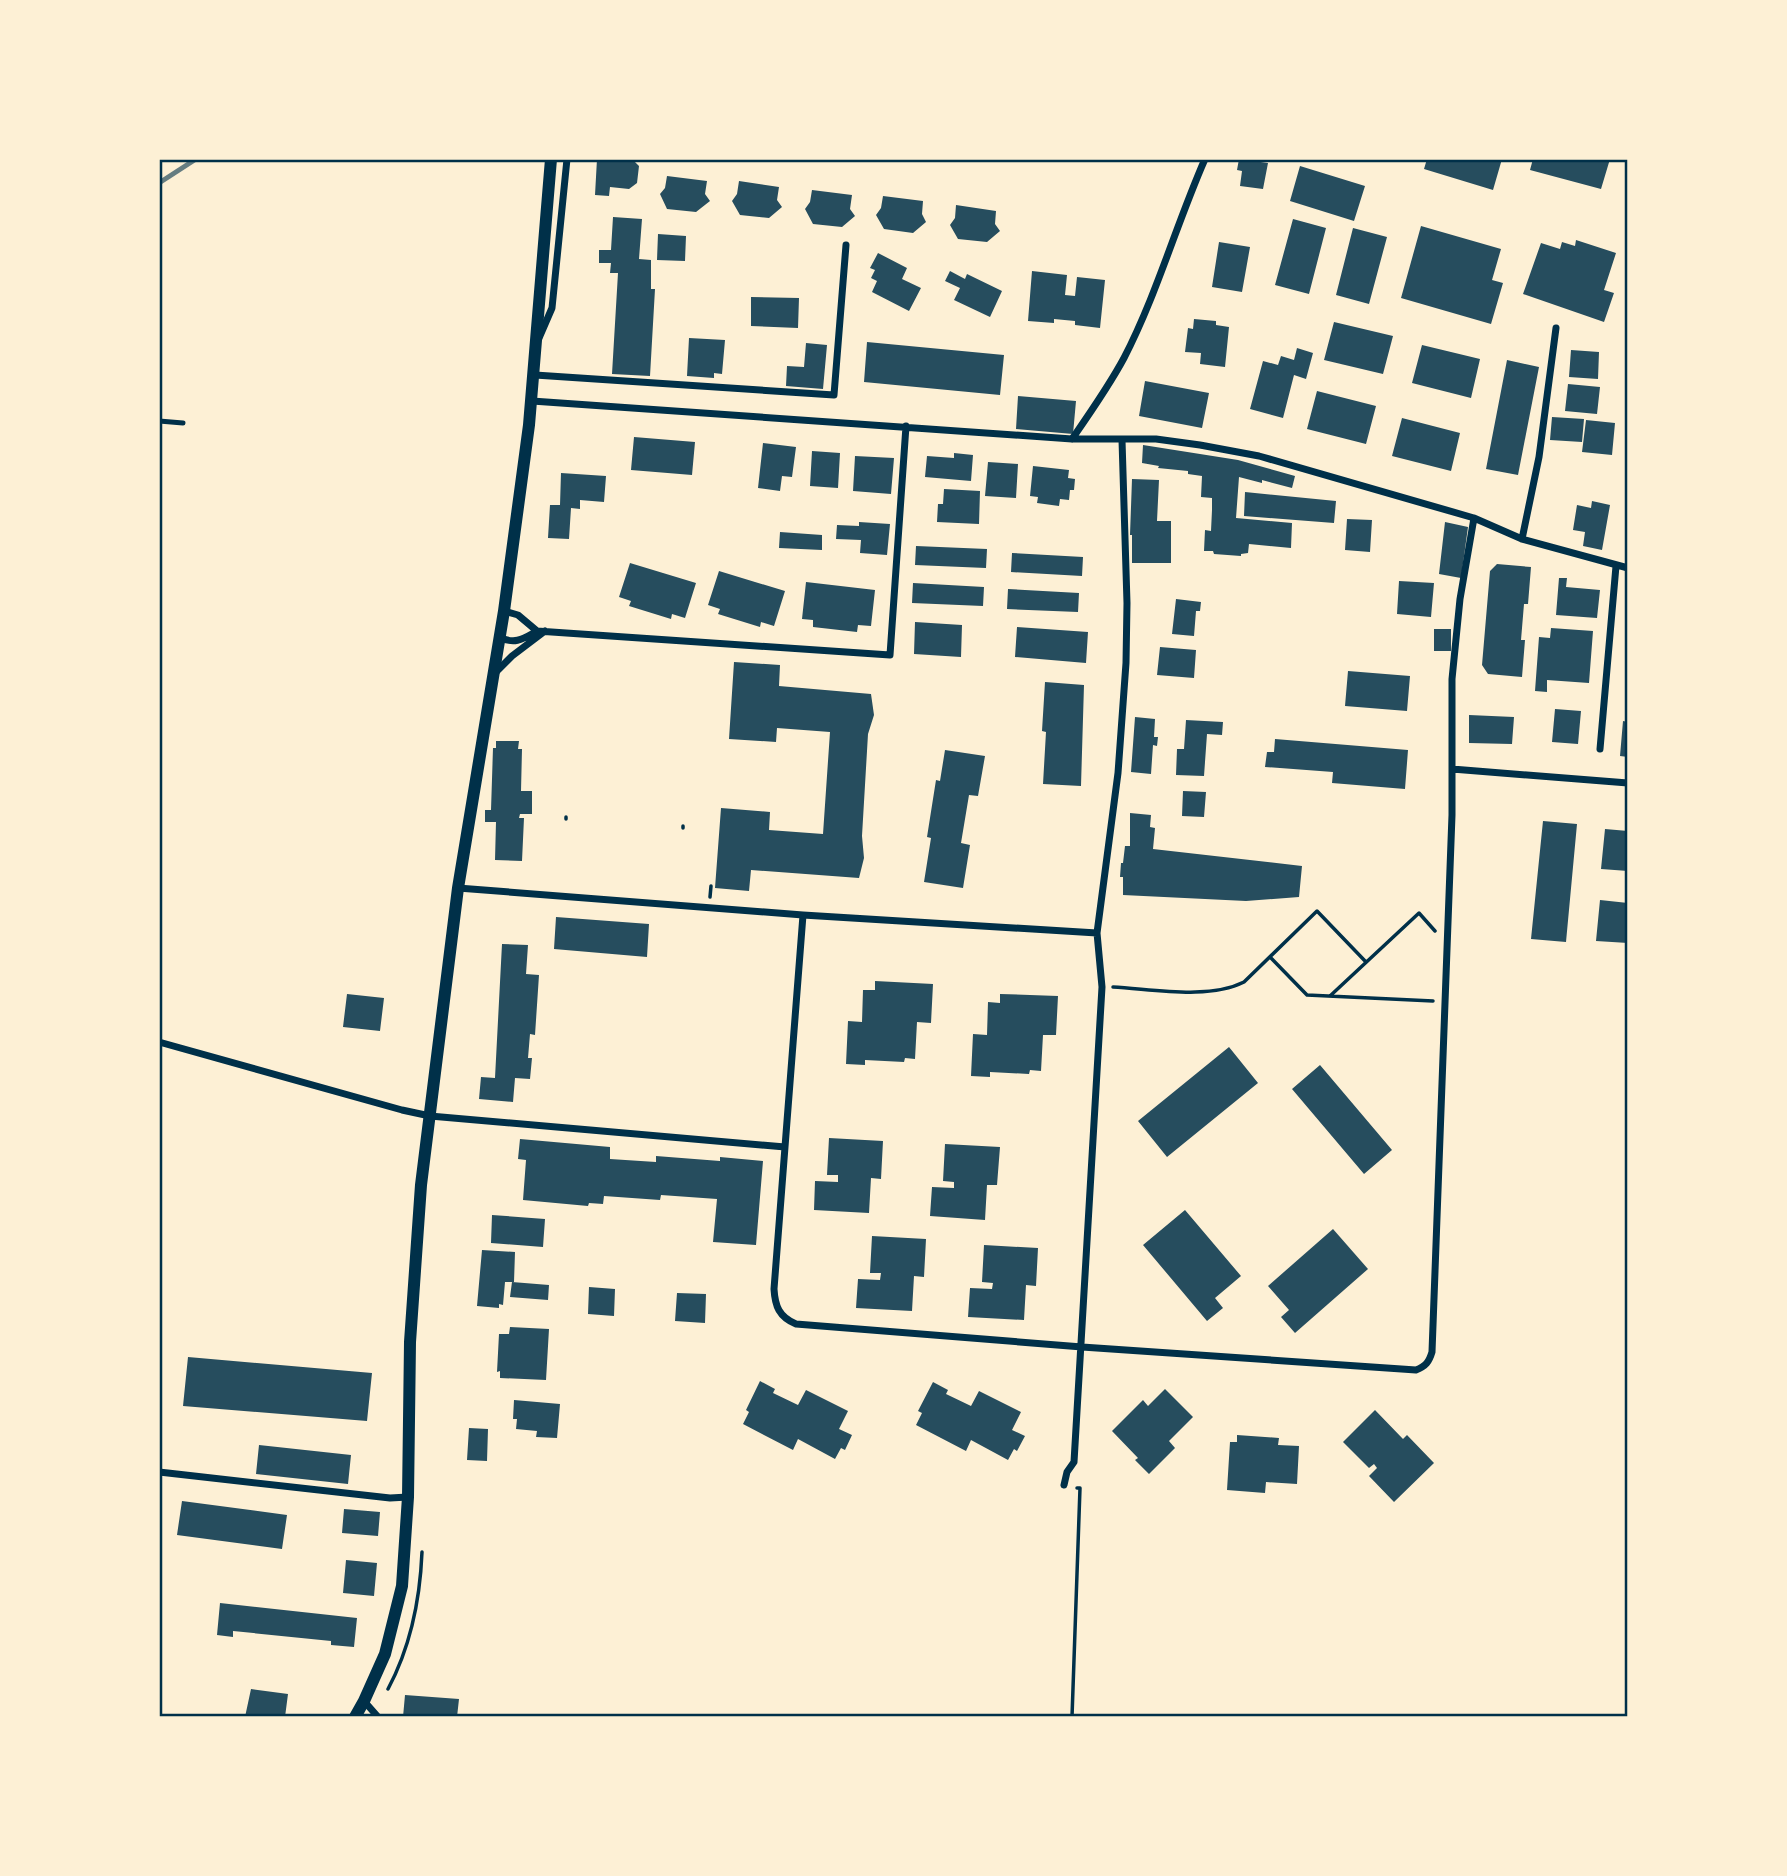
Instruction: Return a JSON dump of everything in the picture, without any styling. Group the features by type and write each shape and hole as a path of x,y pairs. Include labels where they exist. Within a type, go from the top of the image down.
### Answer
{"street":[{"path":"355,1717 380,1668 397,1615 402,1586 408,1497 408,1412 415,1238 458,888 504,611 532,401 551,159"},
{"path":"538,342 552,309 567,159"},
{"path":"1072,439 1123,360 1151,298 1205,159"},
{"path":"535,375 834,395 846,245"},
{"path":"1522,539 1539,457 1556,328"},
{"path":"532,401 1072,439 1156,439 1200,444 1259,456 1474,519 1522,539 1628,568"},
{"path":"499,636 510,642 541,631 890,655 906,426"},
{"path":"1064,1485 1067,1472 1074,1462 1082,1348 1102,986 1097,933 1123,722 1127,603 1122,440"},
{"path":"803,915 774,1289 777,1307 788,1321 804,1325 1082,1348 1416,1370 1423,1367 1432,1352 1448,934 1452,679 1460,599 1474,519"},
{"path":"1600,749 1616,566"},
{"path":"504,611 518,615 541,631"},
{"path":"492,676 541,631"},
{"path":"1452,769 1628,783"},
{"path":"458,888 803,915 1097,933"},
{"path":"159,1042 430,1116 785,1147"},
{"path":"159,1472 390,1498 408,1497"},
{"path":"364,1700 378,1717"}],"lane":[{"path":"159,421 183,423"}],"path":[{"path":"1102,986 1220,991 1244,982 1317,911 1366,962"},
{"path":"1330,996 1419,914 1438,934 1448,934"},
{"path":"1270,957 1307,995 1445,1002"},
{"path":"1064,1485 1080,1488 1072,1717"}],"building":[{"path":"597,159 632,159 639,166 637,183 629,189 610,187 609,196 595,195"},
{"path":"1239,159 1268,163 1263,189 1240,186 1242,171 1237,170"},
{"path":"1427,159 1502,159 1493,190 1424,169"},
{"path":"1533,159 1610,159 1601,189 1530,170"},
{"path":"1300,166 1365,186 1354,221 1290,201"},
{"path":"667,176 707,181 705,194 710,201 696,212 667,209 660,194 665,188"},
{"path":"739,181 779,187 777,200 782,207 769,218 740,215 732,201 737,194"},
{"path":"812,190 852,195 850,209 855,216 842,227 813,224 805,209 810,202"},
{"path":"883,196 923,201 922,214 926,222 913,233 884,229 876,215 881,208"},
{"path":"956,205 996,211 995,224 1000,231 987,242 958,239 950,225 955,218"},
{"path":"613,217 642,219 639,259 651,260 651,289 655,289 650,376 612,374 618,273 610,273 611,263 599,263 599,250 611,250"},
{"path":"1293,219 1326,228 1309,294 1275,285"},
{"path":"1421,226 1501,249 1492,280 1503,283 1491,324 1401,298"},
{"path":"1353,228 1387,237 1369,304 1336,295"},
{"path":"658,234 686,236 685,261 657,260"},
{"path":"1576,240 1616,253 1604,290 1614,293 1604,322 1523,294 1541,243 1560,249 1562,242 1575,246"},
{"path":"1219,242 1250,247 1242,292 1212,287"},
{"path":"878,253 907,268 902,279 921,288 909,311 872,292 877,281 871,278 875,270 870,268"},
{"path":"950,271 965,279 967,274 1002,291 990,317 954,300 960,288 945,281"},
{"path":"1032,271 1067,275 1065,295 1075,296 1077,277 1105,280 1100,328 1075,325 1075,321 1028,321"},
{"path":"751,297 799,298 798,328 751,326"},
{"path":"1194,319 1216,321 1216,325 1229,327 1225,367 1200,364 1201,353 1185,352 1188,328 1193,329"},
{"path":"1334,322 1393,336 1383,374 1324,360"},
{"path":"689,338 725,340 722,374 714,373 714,378 687,376"},
{"path":"867,342 1004,355 1000,395 864,382"},
{"path":"806,343 827,345 823,389 786,386 787,366 804,367"},
{"path":"1422,345 1480,359 1471,398 1412,383"},
{"path":"1297,348 1313,353 1306,379 1294,375 1283,418 1250,409 1263,361 1278,365 1281,356 1294,360"},
{"path":"1571,350 1599,352 1598,379 1569,377"},
{"path":"1507,360 1539,367 1518,475 1486,469"},
{"path":"1145,381 1209,393 1202,428 1139,416"},
{"path":"1568,384 1600,387 1597,414 1565,411"},
{"path":"1317,391 1376,406 1366,444 1307,429"},
{"path":"1018,396 1076,401 1073,434 1016,429"},
{"path":"1552,417 1584,419 1582,442 1550,440"},
{"path":"1402,418 1460,433 1451,471 1392,456"},
{"path":"1586,420 1615,423 1612,455 1582,452"},
{"path":"634,437 695,442 692,475 631,470"},
{"path":"763,443 796,447 792,477 782,476 780,491 758,488"},
{"path":"1143,445 1238,460 1295,476 1292,488 1239,477 1236,518 1292,523 1291,548 1249,544 1248,553 1241,556 1204,551 1205,530 1211,531 1212,498 1201,497 1202,476 1142,463"},
{"path":"812,451 840,453 838,488 810,486"},
{"path":"954,453 973,455 971,481 925,477 927,456 954,458"},
{"path":"855,456 894,458 891,494 853,491"},
{"path":"988,462 1018,464 1016,498 985,496"},
{"path":"1033,466 1069,470 1068,478 1075,479 1069,500 1060,499 1059,506 1037,503 1038,497 1030,496"},
{"path":"561,473 606,476 604,502 580,500 580,509 571,508 569,539 548,538 550,505 560,505"},
{"path":"1132,479 1159,480 1157,521 1171,521 1171,563 1132,563"},
{"path":"944,489 980,491 979,524 937,522 938,504 943,504"},
{"path":"1245,492 1336,501 1334,523 1244,516"},
{"path":"1592,501 1610,505 1602,550 1583,546 1585,532 1573,530 1577,505 1591,508"},
{"path":"1347,519 1372,520 1370,552 1345,550"},
{"path":"859,522 890,524 887,555 860,553 861,540 836,539 837,525 859,526"},
{"path":"1445,522 1468,527 1461,578 1439,574"},
{"path":"780,532 822,535 822,550 779,548"},
{"path":"916,546 987,549 986,568 915,565"},
{"path":"1012,553 1083,557 1082,576 1011,572"},
{"path":"630,563 696,583 685,618 672,614 671,619 629,606 631,601 619,597"},
{"path":"1497,564 1531,567 1521,640 1525,640 1522,677 1488,674 1482,665 1490,571"},
{"path":"719,571 785,591 774,626 761,622 760,627 718,614 720,609 708,605"},
{"path":"1559,578 1567,578 1566,587 1600,590 1597,618 1556,615"},
{"path":"1399,581 1434,583 1431,617 1397,614"},
{"path":"806,582 875,590 871,626 858,625 857,632 813,627 813,620 802,619"},
{"path":"913,583 984,587 983,606 912,603"},
{"path":"1008,589 1079,593 1078,612 1007,609"},
{"path":"1176,599 1201,602 1200,611 1196,611 1194,636 1172,634"},
{"path":"915,622 962,625 961,657 914,654"},
{"path":"1017,627 1088,632 1086,663 1015,657"},
{"path":"1551,628 1593,631 1589,683 1547,680 1547,692 1535,691 1539,637 1550,638"},
{"path":"1434,629 1451,629 1451,651 1434,651"},
{"path":"1160,647 1196,650 1194,678 1157,675"},
{"path":"734,662 780,665 779,686 871,694 874,715 868,734 862,836 864,858 859,878 751,870 749,891 715,888 721,808 770,812 769,830 823,834 830,732 777,728 776,742 729,739"},
{"path":"1348,671 1410,676 1407,711 1345,706"},
{"path":"1045,682 1084,685 1081,786 1043,784"},
{"path":"1555,709 1581,711 1578,744 1552,742"},
{"path":"1469,715 1514,717 1512,744 1469,743"},
{"path":"1135,717 1155,719 1154,737 1158,737 1157,746 1153,745 1151,774 1131,772"},
{"path":"1186,720 1223,722 1222,735 1207,734 1204,776 1176,775 1177,749 1184,749"},
{"path":"1623,721 1628,722 1628,757 1620,756"},
{"path":"1275,739 1408,750 1405,789 1332,783 1333,772 1265,767 1267,752 1274,752"},
{"path":"496,741 519,741 518,749 522,749 521,791 532,791 532,814 520,814 519,818 524,818 522,861 495,860 496,822 485,822 485,810 491,810 493,748 496,748"},
{"path":"945,750 985,756 978,796 969,795 961,843 970,845 963,888 924,882 931,838 927,837 936,780 940,781"},
{"path":"1183,791 1206,792 1204,817 1182,816"},
{"path":"1130,813 1151,815 1150,827 1155,828 1153,849 1302,866 1299,897 1246,901 1123,895 1121,863 1125,846 1130,846"},
{"path":"1543,821 1577,824 1566,942 1531,939"},
{"path":"1605,829 1628,831 1628,871 1601,869"},
{"path":"1600,900 1628,903 1628,943 1596,941"},
{"path":"556,917 649,924 647,957 554,949"},
{"path":"502,944 528,945 526,974 539,975 535,1035 530,1034 530,1079 515,1078 513,1102 479,1099 481,1077 495,1078"},
{"path":"875,981 933,984 931,1023 917,1022 915,1059 905,1058 904,1062 865,1060 865,1065 846,1064 848,1021 862,1022 863,990 875,990"},
{"path":"347,994 384,998 380,1031 343,1027"},
{"path":"1000,994 1058,996 1056,1035 1043,1035 1041,1071 1030,1070 1029,1074 990,1072 990,1077 971,1076 973,1034 987,1035 988,1002 1000,1003"},
{"path":"1229,1047 1258,1083 1167,1157 1138,1121"},
{"path":"1320,1065 1392,1150 1364,1174 1292,1089"},
{"path":"829,1138 883,1141 881,1179 871,1178 869,1213 814,1210 815,1181 838,1182 838,1175 827,1175"},
{"path":"520,1139 610,1147 610,1159 656,1162 656,1156 763,1161 756,1245 713,1242 717,1199 661,1195 660,1200 604,1196 603,1204 589,1203 588,1206 523,1200 526,1160 518,1159"},
{"path":"945,1144 1000,1147 997,1185 987,1185 985,1220 930,1216 932,1187 954,1188 954,1182 943,1181"},
{"path":"1185,1210 1241,1276 1215,1298 1223,1308 1207,1321 1143,1245"},
{"path":"492,1215 545,1219 543,1247 491,1243"},
{"path":"1333,1229 1368,1269 1295,1333 1281,1317 1289,1310 1268,1286"},
{"path":"872,1236 926,1239 924,1277 914,1276 912,1311 856,1308 858,1279 880,1280 881,1273 870,1273"},
{"path":"984,1245 1038,1248 1036,1286 1026,1285 1024,1320 968,1317 970,1288 992,1289 993,1283 982,1282"},
{"path":"482,1250 515,1252 514,1282 505,1282 503,1305 499,1304 499,1308 477,1306"},
{"path":"512,1282 549,1285 548,1300 510,1297"},
{"path":"589,1287 615,1289 614,1316 588,1314"},
{"path":"677,1293 706,1294 705,1323 675,1321"},
{"path":"510,1327 549,1329 546,1380 500,1378 500,1371 497,1372 499,1334 509,1334"},
{"path":"188,1357 372,1373 367,1421 183,1406"},
{"path":"760,1381 775,1389 773,1393 798,1405 806,1390 848,1411 839,1429 852,1435 845,1450 841,1448 835,1459 798,1439 793,1450 743,1424 749,1412 746,1410"},
{"path":"933,1382 948,1390 946,1394 971,1406 979,1391 1021,1412 1012,1430 1025,1436 1017,1451 1014,1449 1008,1460 971,1440 966,1451 916,1425 922,1413 918,1411"},
{"path":"1165,1389 1193,1417 1169,1441 1175,1448 1149,1474 1112,1431 1143,1400 1148,1406"},
{"path":"514,1400 560,1404 557,1438 536,1437 537,1431 516,1429 517,1419 513,1419"},
{"path":"1375,1410 1403,1439 1407,1435 1434,1463 1394,1502 1369,1476 1377,1468 1374,1464 1369,1468 1343,1442"},
{"path":"469,1428 488,1429 487,1461 467,1460"},
{"path":"1237,1435 1279,1438 1278,1445 1299,1446 1297,1484 1266,1482 1265,1493 1227,1490 1230,1442 1237,1442"},
{"path":"259,1445 351,1455 348,1484 256,1474"},
{"path":"182,1501 287,1515 282,1549 177,1535"},
{"path":"344,1509 380,1512 378,1536 342,1533"},
{"path":"346,1560 377,1563 374,1596 343,1593"},
{"path":"220,1603 357,1618 354,1647 331,1645 331,1641 233,1631 233,1637 217,1635"},
{"path":"251,1689 288,1694 285,1717 245,1717"},
{"path":"405,1695 459,1699 457,1717 403,1717"}],"railway":[{"path":"159,183 196,159"}]}
